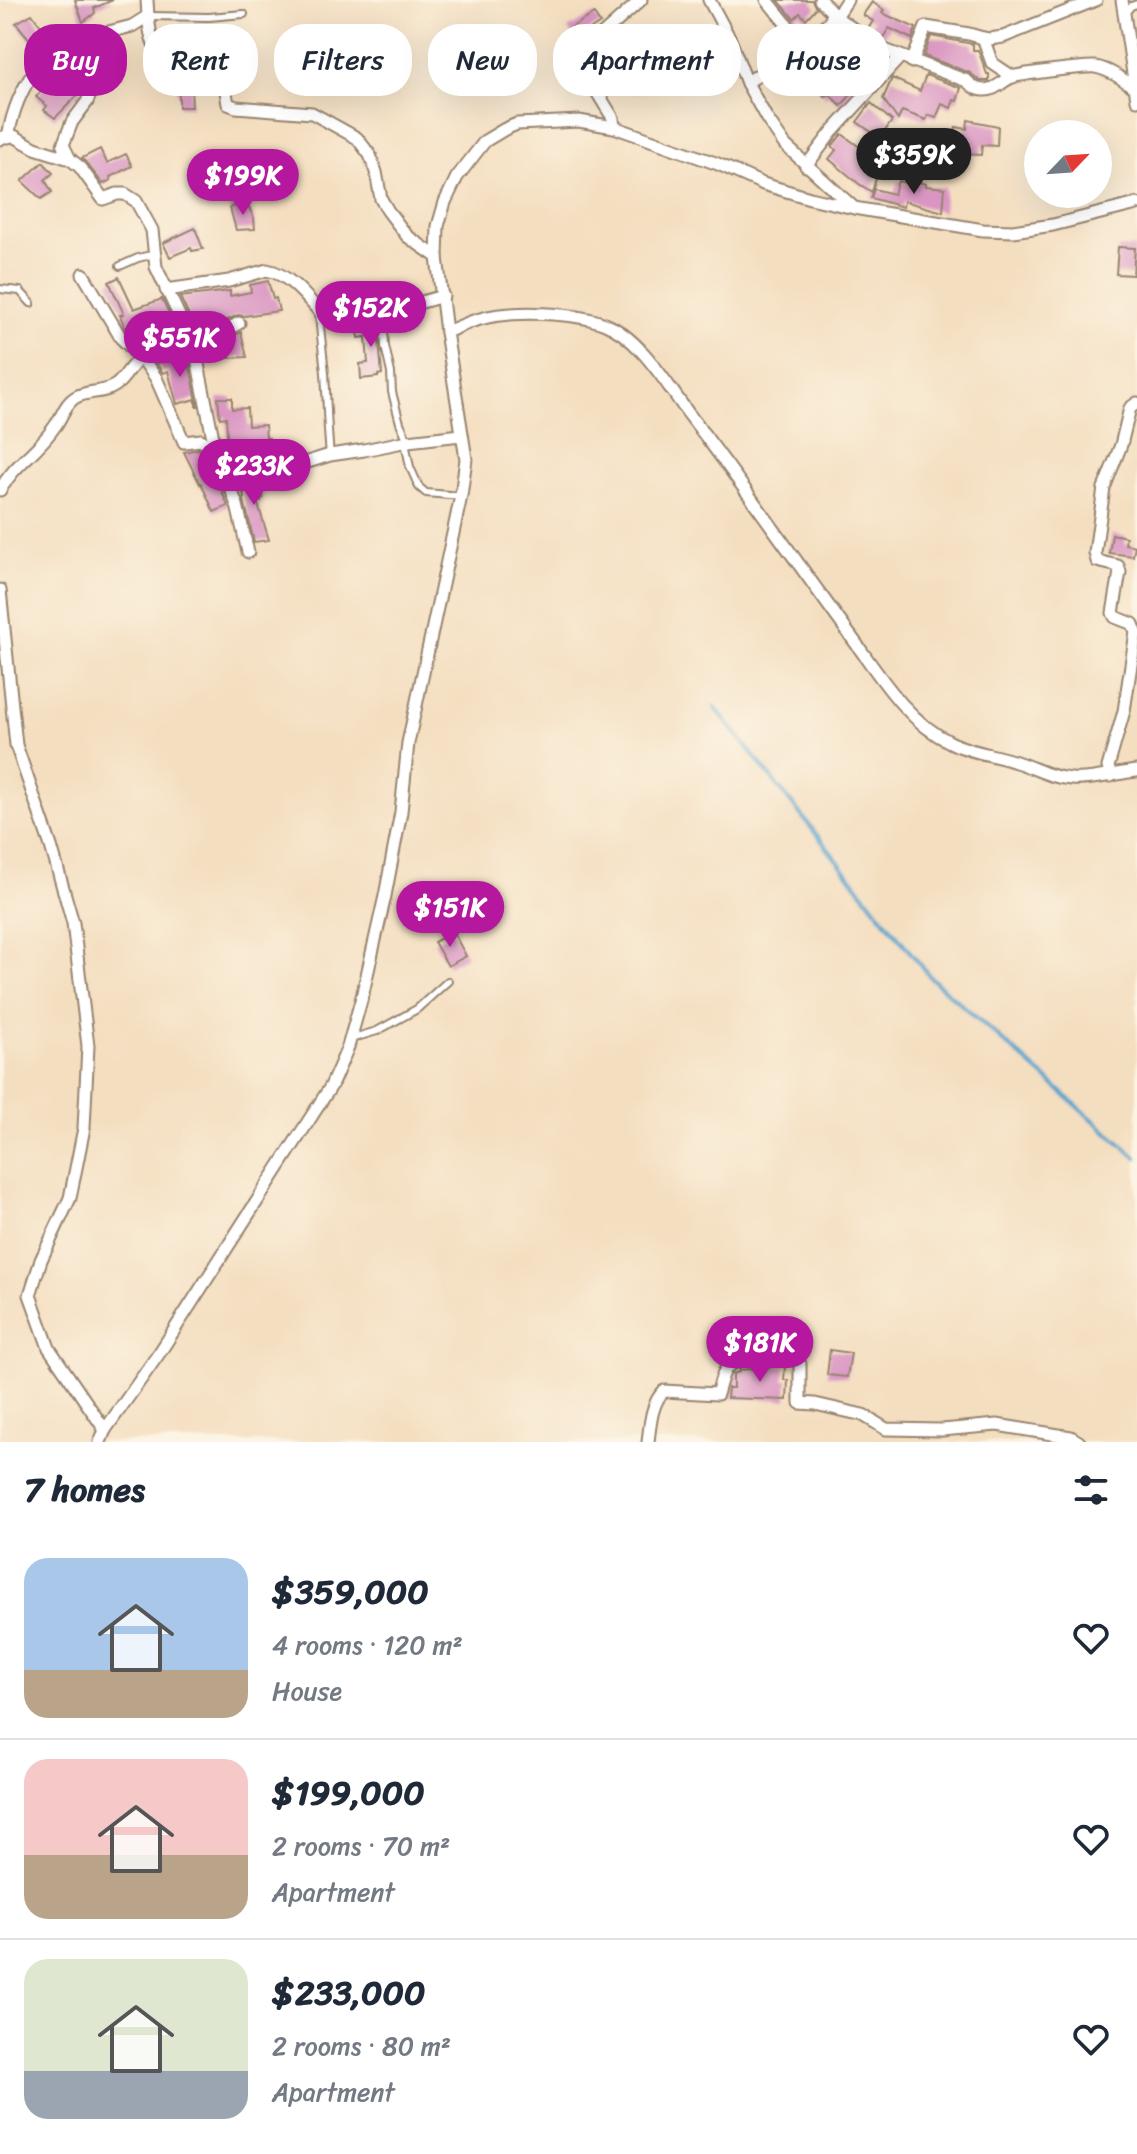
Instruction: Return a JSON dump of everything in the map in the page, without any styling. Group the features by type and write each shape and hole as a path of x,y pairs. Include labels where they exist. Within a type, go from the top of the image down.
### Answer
{"street":[{"path":"147,0 156,48 163,58 173,62 217,63 231,106 312,113 363,143 370,155 381,199 388,211 407,236 437,257"},
{"path":"614,127 613,118 576,58 641,0"},
{"path":"709,0 729,37 747,83 785,145 854,208"},
{"path":"767,0 786,24"},
{"path":"820,0 834,17 882,49 967,81 974,88 986,91 1013,77 1095,67 1114,75 1136,94"},
{"path":"825,24 847,0"},
{"path":"806,166 832,132 906,59 926,27 989,39 1017,32 1096,0"},
{"path":"1122,4 1136,94"},
{"path":"127,27 148,16"},
{"path":"983,38 992,63 1013,77"},
{"path":"747,83 757,75"},
{"path":"24,86 4,138 14,136 35,148 70,159 80,167 103,199 125,194 136,201 152,230 156,267 192,342 214,443 237,505 248,552"},
{"path":"70,159 63,145 72,122 89,96"},
{"path":"0,590 16,745 51,846 73,923 88,1046 84,1128 70,1198 41,1260 30,1295 49,1348 103,1436 331,1086 341,1068 350,1039 385,896 401,812 408,743 461,496 466,459 446,332 437,257 438,226 457,177 485,141 517,124 579,121 614,127 718,164 763,184 854,208 952,226 1013,231 1053,225 1137,204"},
{"path":"166,290 229,281 267,270 294,284 319,311 352,314 375,310 383,313 443,296"},
{"path":"83,274 121,338 142,358 156,378 184,442 201,440 221,457 242,463 295,466 330,455 461,435"},
{"path":"446,332 480,318 515,313 572,317 606,324 626,336 654,365 893,694 928,728 950,743 1019,762 1051,776 1073,779 1137,771"},
{"path":"0,490 27,455 41,446 71,400 82,394 99,393 111,388 142,358 164,353 239,323"},
{"path":"1111,776 1108,767 1124,711 1136,632 1133,624 1115,617 1113,613 1120,572 1118,566 1097,561 1095,553 1104,488 1121,445 1130,408 1137,403"},
{"path":"648,1442 658,1396 664,1391 717,1394 724,1371 732,1362 739,1359 784,1358 789,1353 800,1364 800,1403 863,1415 886,1429 942,1430 997,1425 1071,1437 1079,1442"}],"lane":[{"path":"1122,4 1137,4"},
{"path":"148,16 244,14"},
{"path":"120,266 155,254"},
{"path":"0,289 20,291 31,303"},
{"path":"319,311 330,455"},
{"path":"383,313 392,392 408,441 406,447 410,467 419,487 426,493 461,496"},
{"path":"350,1039 377,1031 417,1009 448,981"}],"building":[{"path":"75,0 113,0 94,8 95,13 83,22"},
{"path":"778,0 812,0 816,8 806,19 800,13 794,19"},
{"path":"872,2 884,10 882,13 916,28 912,39 889,28 889,24 871,24 873,21 863,15"},
{"path":"32,14 39,24 24,24 24,33 16,23"},
{"path":"594,14 600,23 599,24 577,24"},
{"path":"931,36 973,44 973,50 978,50 989,74 989,81 980,81 970,73 924,56"},
{"path":"926,75 961,88 951,108 942,104 936,118 928,115 926,120 902,111 898,120 883,99 889,96 892,78 920,91"},
{"path":"77,96 55,118 44,110 47,106 36,97"},
{"path":"179,96 191,96 192,107 179,107"},
{"path":"831,96 850,96 841,106"},
{"path":"871,103 892,121 880,138 857,122"},
{"path":"968,120 998,126 997,146 982,145 981,155 963,154 964,148 953,147 956,127 967,129"},
{"path":"842,134 869,154 862,163 879,168 872,192 829,159 836,150 832,146"},
{"path":"100,149 107,163 126,154 132,166 103,184 82,158"},
{"path":"43,162 53,173 45,180 52,192 41,199 22,181"},
{"path":"911,180 926,186 945,188 943,212 904,201 903,207 871,198 874,189 894,194 898,181 909,184"},
{"path":"246,201 254,218 255,229 236,230 230,208"},
{"path":"195,228 203,249 192,251 191,248 170,257 163,243"},
{"path":"1118,247 1135,248 1133,275 1116,274"},
{"path":"119,277 134,309 162,299 178,332 144,340 139,325 125,328 120,315 124,314 109,282"},
{"path":"268,281 279,311 238,315 195,329 180,297 230,291 230,296 251,292 250,285"},
{"path":"377,320 382,374 361,379 360,364 368,363 366,337 359,338 357,322"},
{"path":"241,332 247,357 227,358 223,355 221,342"},
{"path":"180,357 182,363 189,362 198,406 196,399 177,404 168,371 163,373 156,363"},
{"path":"218,398 232,398 232,409 247,408 248,426 265,425 270,450 228,450 226,417 220,418"},
{"path":"198,449 204,453 214,472 228,506 214,512 184,452"},
{"path":"248,473 250,479 260,478 263,498 257,501 269,540 254,542 244,500 242,474"},
{"path":"1112,534 1126,537 1125,544 1135,546 1133,556 1109,553"},
{"path":"453,932 466,956 448,966 434,942"},
{"path":"748,1335 772,1336 772,1350 747,1351"},
{"path":"830,1350 851,1353 847,1377 827,1375"},
{"path":"785,1366 787,1400 727,1398 728,1388 733,1388 733,1374 739,1370"}],"waterway":[{"path":"714,706 931,978 1137,1158"}]}
